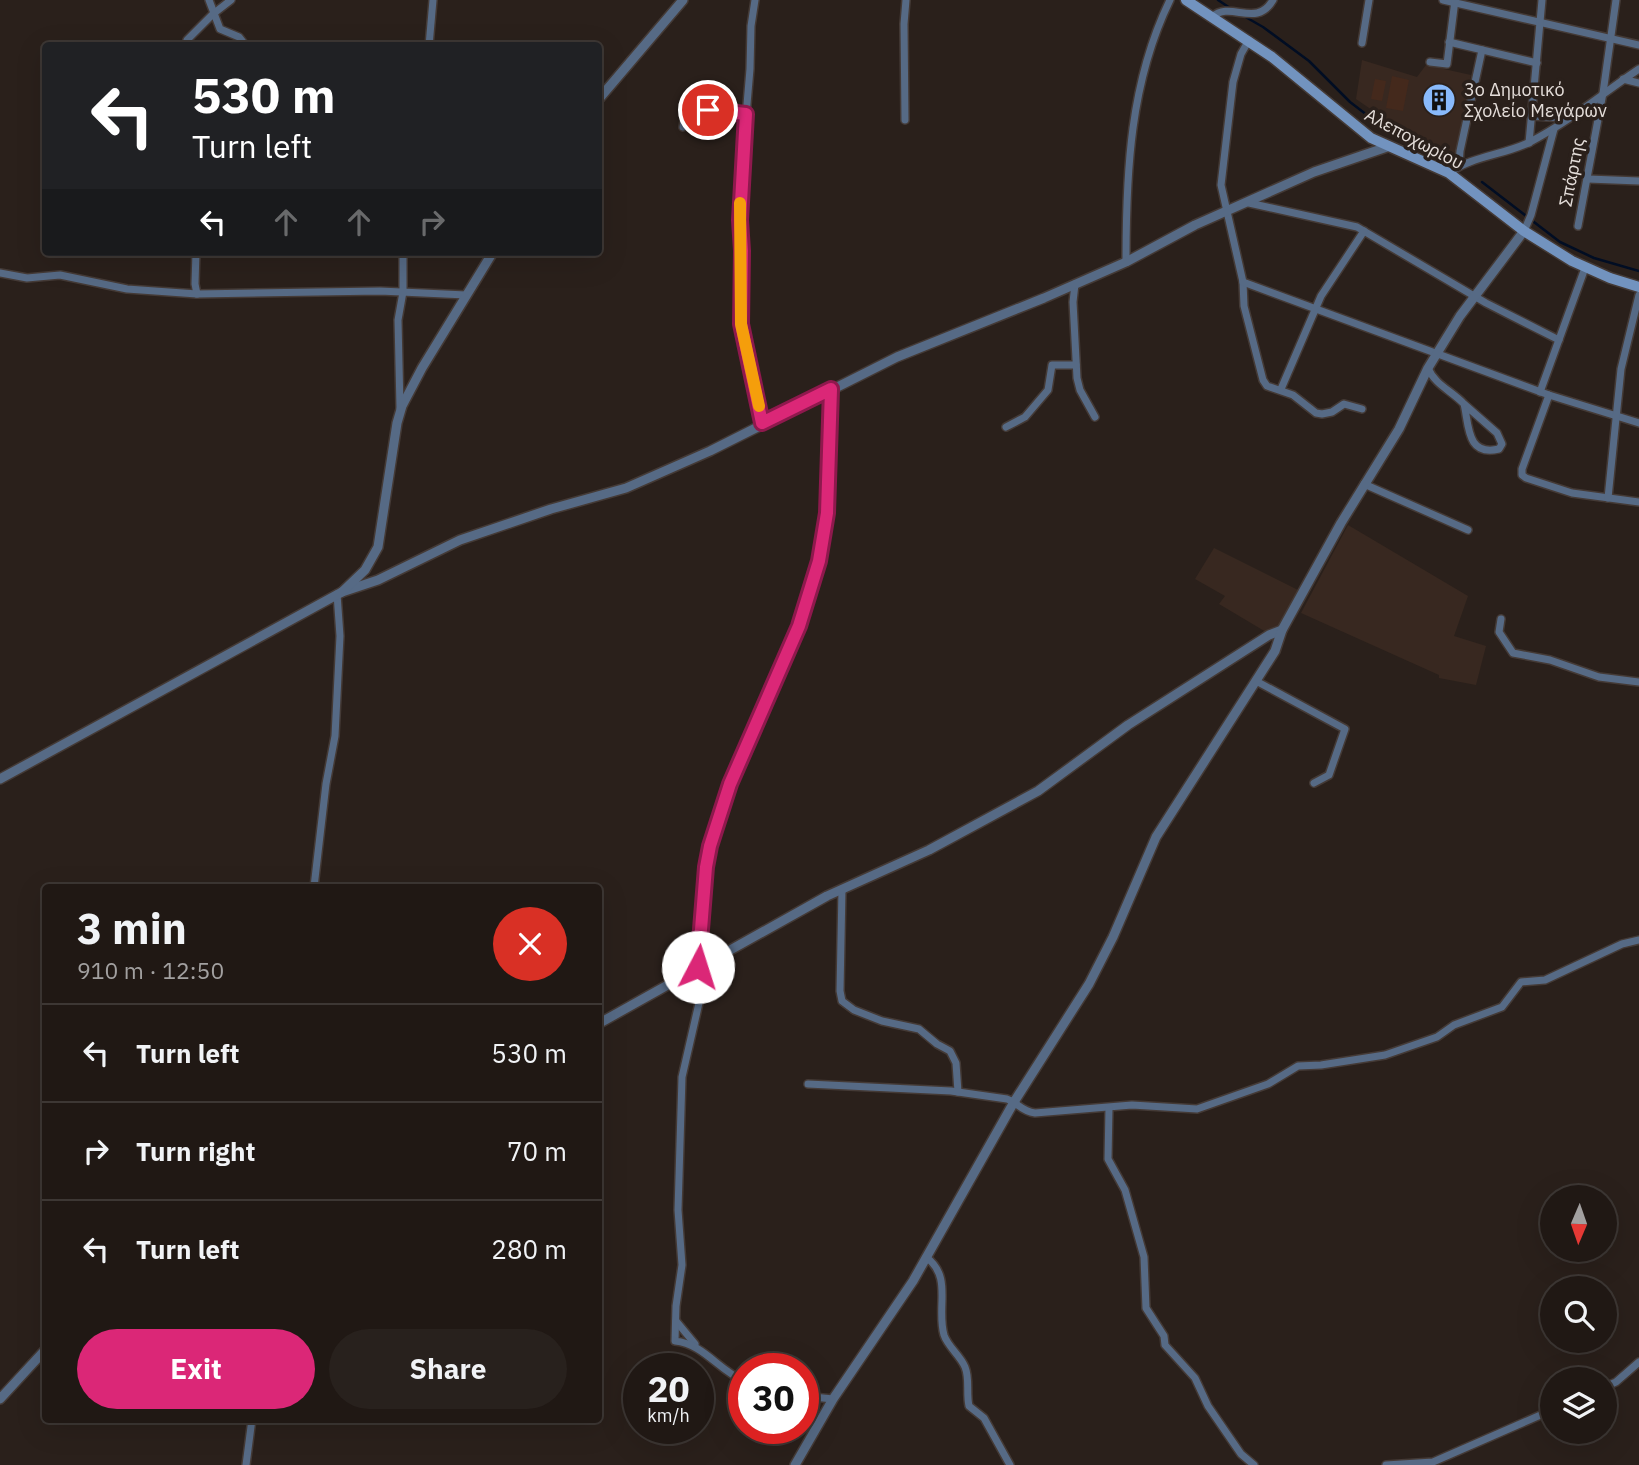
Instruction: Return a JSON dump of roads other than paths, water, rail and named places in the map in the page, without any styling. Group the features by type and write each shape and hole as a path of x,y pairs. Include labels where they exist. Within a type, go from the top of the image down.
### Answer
{"main road":[{"name":"Αλεποχωρίου","path":"1186,0 1249,40 1357,128 1388,147 1449,173 1525,229 1585,268 1639,287"}],"street":[{"path":"209,0 212,14 220,29 239,37 243,42"},
{"path":"186,42 212,14 231,0"},
{"path":"429,42 433,0"},
{"path":"602,95 682,0"},
{"path":"755,0 751,26 740,220 741,324 762,423"},
{"path":"905,120 906,0"},
{"path":"1126,262 1129,165 1137,98 1151,45 1170,0"},
{"path":"1212,17 1224,5 1232,4 1259,11 1267,9 1273,0"},
{"path":"1362,43 1369,0"},
{"path":"1443,0 1639,45"},
{"path":"1529,142 1542,0"},
{"name":"Σπάρτης","path":"1578,226 1603,93 1616,0"},
{"path":"1430,62 1447,64 1455,1"},
{"path":"1249,40 1241,54 1233,82 1221,185 1242,282 1244,306 1264,384 1299,398 1316,413 1332,412 1344,404 1362,409"},
{"path":"1449,42 1537,63"},
{"path":"1460,165 1460,151 1482,51"},
{"path":"1449,173 1460,165 1497,155 1529,142 1554,128 1639,69"},
{"path":"1623,79 1639,83"},
{"path":"683,127 685,112 690,109 746,114"},
{"path":"1532,116 1566,118"},
{"path":"795,1465 832,1399 908,1290 1014,1102 1097,970 1156,837 1275,651 1282,630 1364,484 1399,429 1428,368 1456,322 1525,229 1554,128"},
{"path":"0,779 340,593 378,580 460,540 551,509 626,488 710,451 921,346 1126,262 1195,225 1314,172 1388,147"},
{"path":"1588,179 1639,181"},
{"path":"1249,203 1349,224 1559,340"},
{"path":"1281,390 1327,285 1364,231"},
{"path":"197,256 197,294"},
{"path":"314,884 326,783 335,736 340,593 365,570 378,547 400,411 398,320 403,292 403,256"},
{"path":"400,411 422,368 490,256"},
{"path":"1540,392 1585,268"},
{"path":"0,274 27,278 60,275 119,288 197,294 380,290 466,295"},
{"path":"1242,282 1540,392 1639,423"},
{"path":"1075,284 1073,302 1076,365 1080,390 1095,417"},
{"path":"1608,498 1623,360 1639,295"},
{"path":"1006,427 1025,417 1048,390 1052,365 1076,365"},
{"path":"1428,368 1439,384 1464,404 1497,433 1502,444 1499,449 1485,449 1469,436 1464,404"},
{"path":"698,1347 675,1341 681,1265 678,1210 682,1077 705,977 698,967 706,867 730,784 799,626 819,561 827,513 831,389"},
{"path":"1549,395 1522,475 1560,490 1639,502"},
{"path":"1364,484 1468,530"},
{"path":"1501,619 1499,632 1513,653 1550,660 1599,677 1639,682"},
{"path":"602,1022 842,889 943,843 1038,791 1128,724 1269,635 1282,630"},
{"path":"1256,681 1345,729 1329,775 1314,783"},
{"path":"842,889 839,992 842,1001 854,1010 881,1021 919,1029 950,1051 956,1063 958,1092"},
{"path":"808,1084 958,1092 1014,1102 1022,1111 1035,1113 1142,1105 1197,1109 1268,1084 1298,1066 1321,1065 1392,1053 1437,1037 1454,1025 1502,1007 1521,982 1545,980 1622,944 1639,940"},
{"path":"1109,1108 1108,1160 1123,1186 1144,1256 1146,1308 1164,1336 1165,1346 1195,1378 1208,1406 1241,1454 1254,1465"},
{"path":"926,1257 938,1269 942,1283 943,1332 966,1370 969,1406 984,1418 1010,1465"},
{"path":"676,1320 698,1347 728,1372"},
{"path":"0,1399 42,1353"},
{"path":"1617,1380 1639,1362"},
{"path":"819,1398 832,1399"},
{"path":"1387,1465 1433,1462 1540,1415"},
{"path":"246,1465 251,1423"}],"waterway":[{"path":"1218,0 1230,8"},
{"path":"1242,15 1309,61 1367,115 1447,159"},
{"path":"1482,182 1560,242 1594,258 1639,271"}],"place":[{"name":"3ο Δημοτικό Σχολείο Μεγάρων","path":"1439,100"}]}
